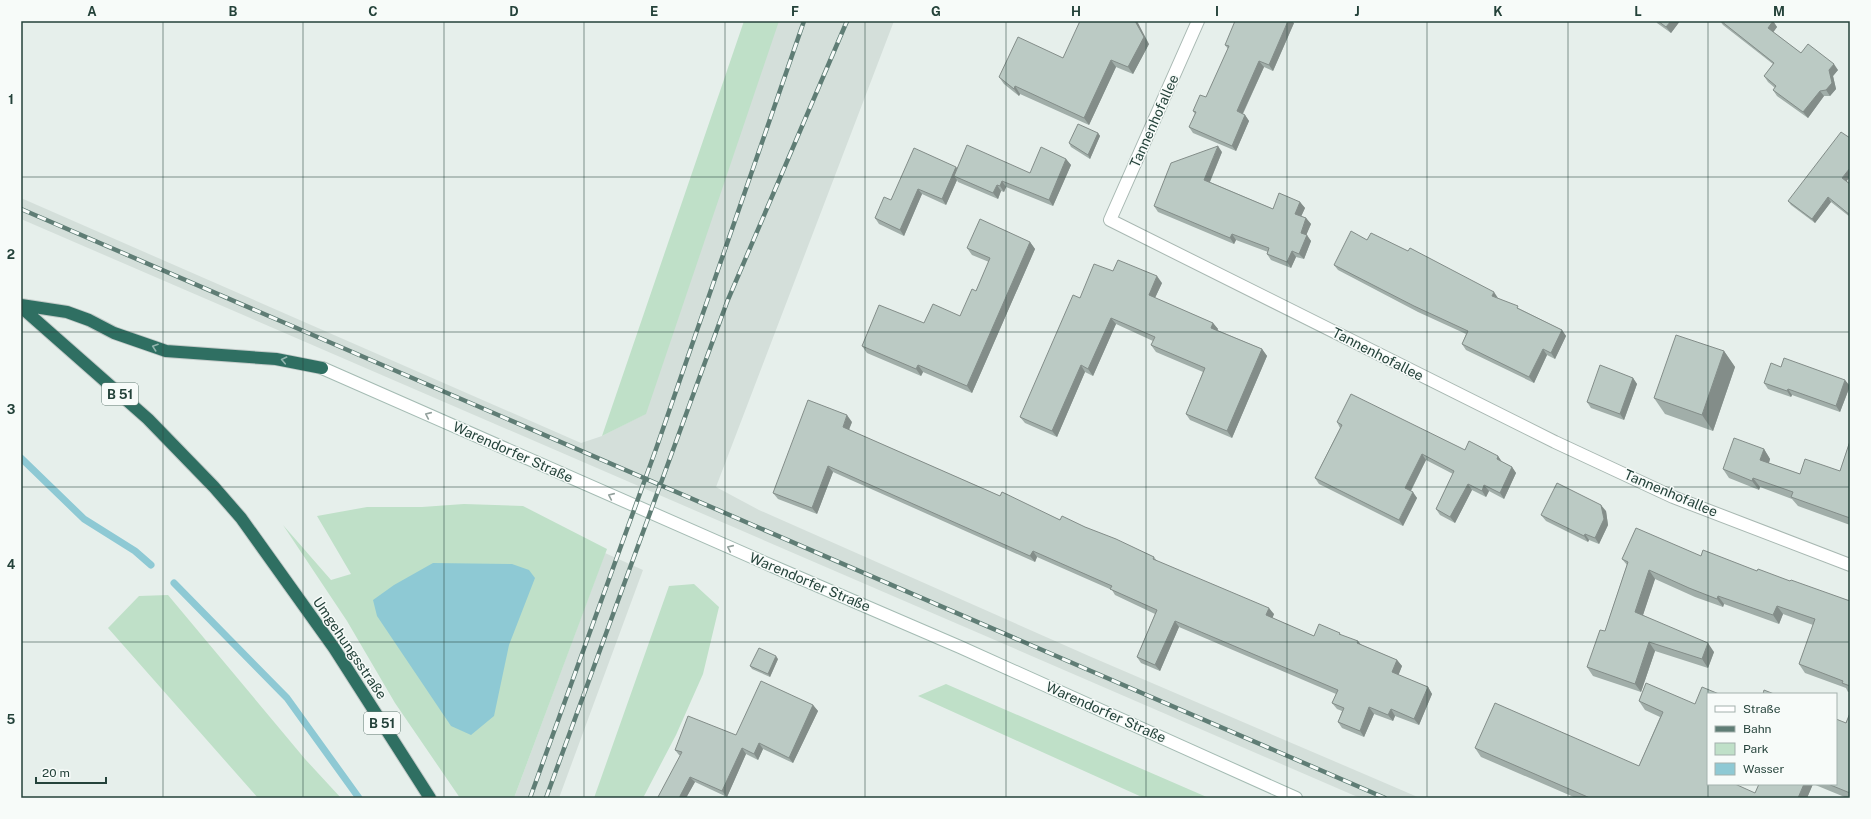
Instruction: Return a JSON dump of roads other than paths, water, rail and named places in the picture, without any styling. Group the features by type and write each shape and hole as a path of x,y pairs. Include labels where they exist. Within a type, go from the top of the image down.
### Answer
{"highway":[{"path":"21,306 67,312 89,320 114,333 166,351 276,359 322,368"},
{"name":"Umgehungsstraße","path":"21,306 148,419 214,487 241,518 334,648 430,798"}],"main road":[{"name":"Tannenhofallee","path":"1198,21 1110,220 1555,442 1673,497 1850,565"},
{"name":"Warendorfer Straße","path":"322,368 960,647 1296,798"}],"water":[{"path":"433,563 512,564 529,570 535,578 509,645 494,716 471,735 451,726 377,616 373,600 394,585"}],"waterway":[{"path":"21,458 84,519 135,551 151,565"},
{"path":"174,583 287,698 359,798"}],"railway":[{"path":"530,798 656,449 804,21"},
{"path":"546,798 727,302 847,21"},
{"path":"21,209 1385,798"}]}
